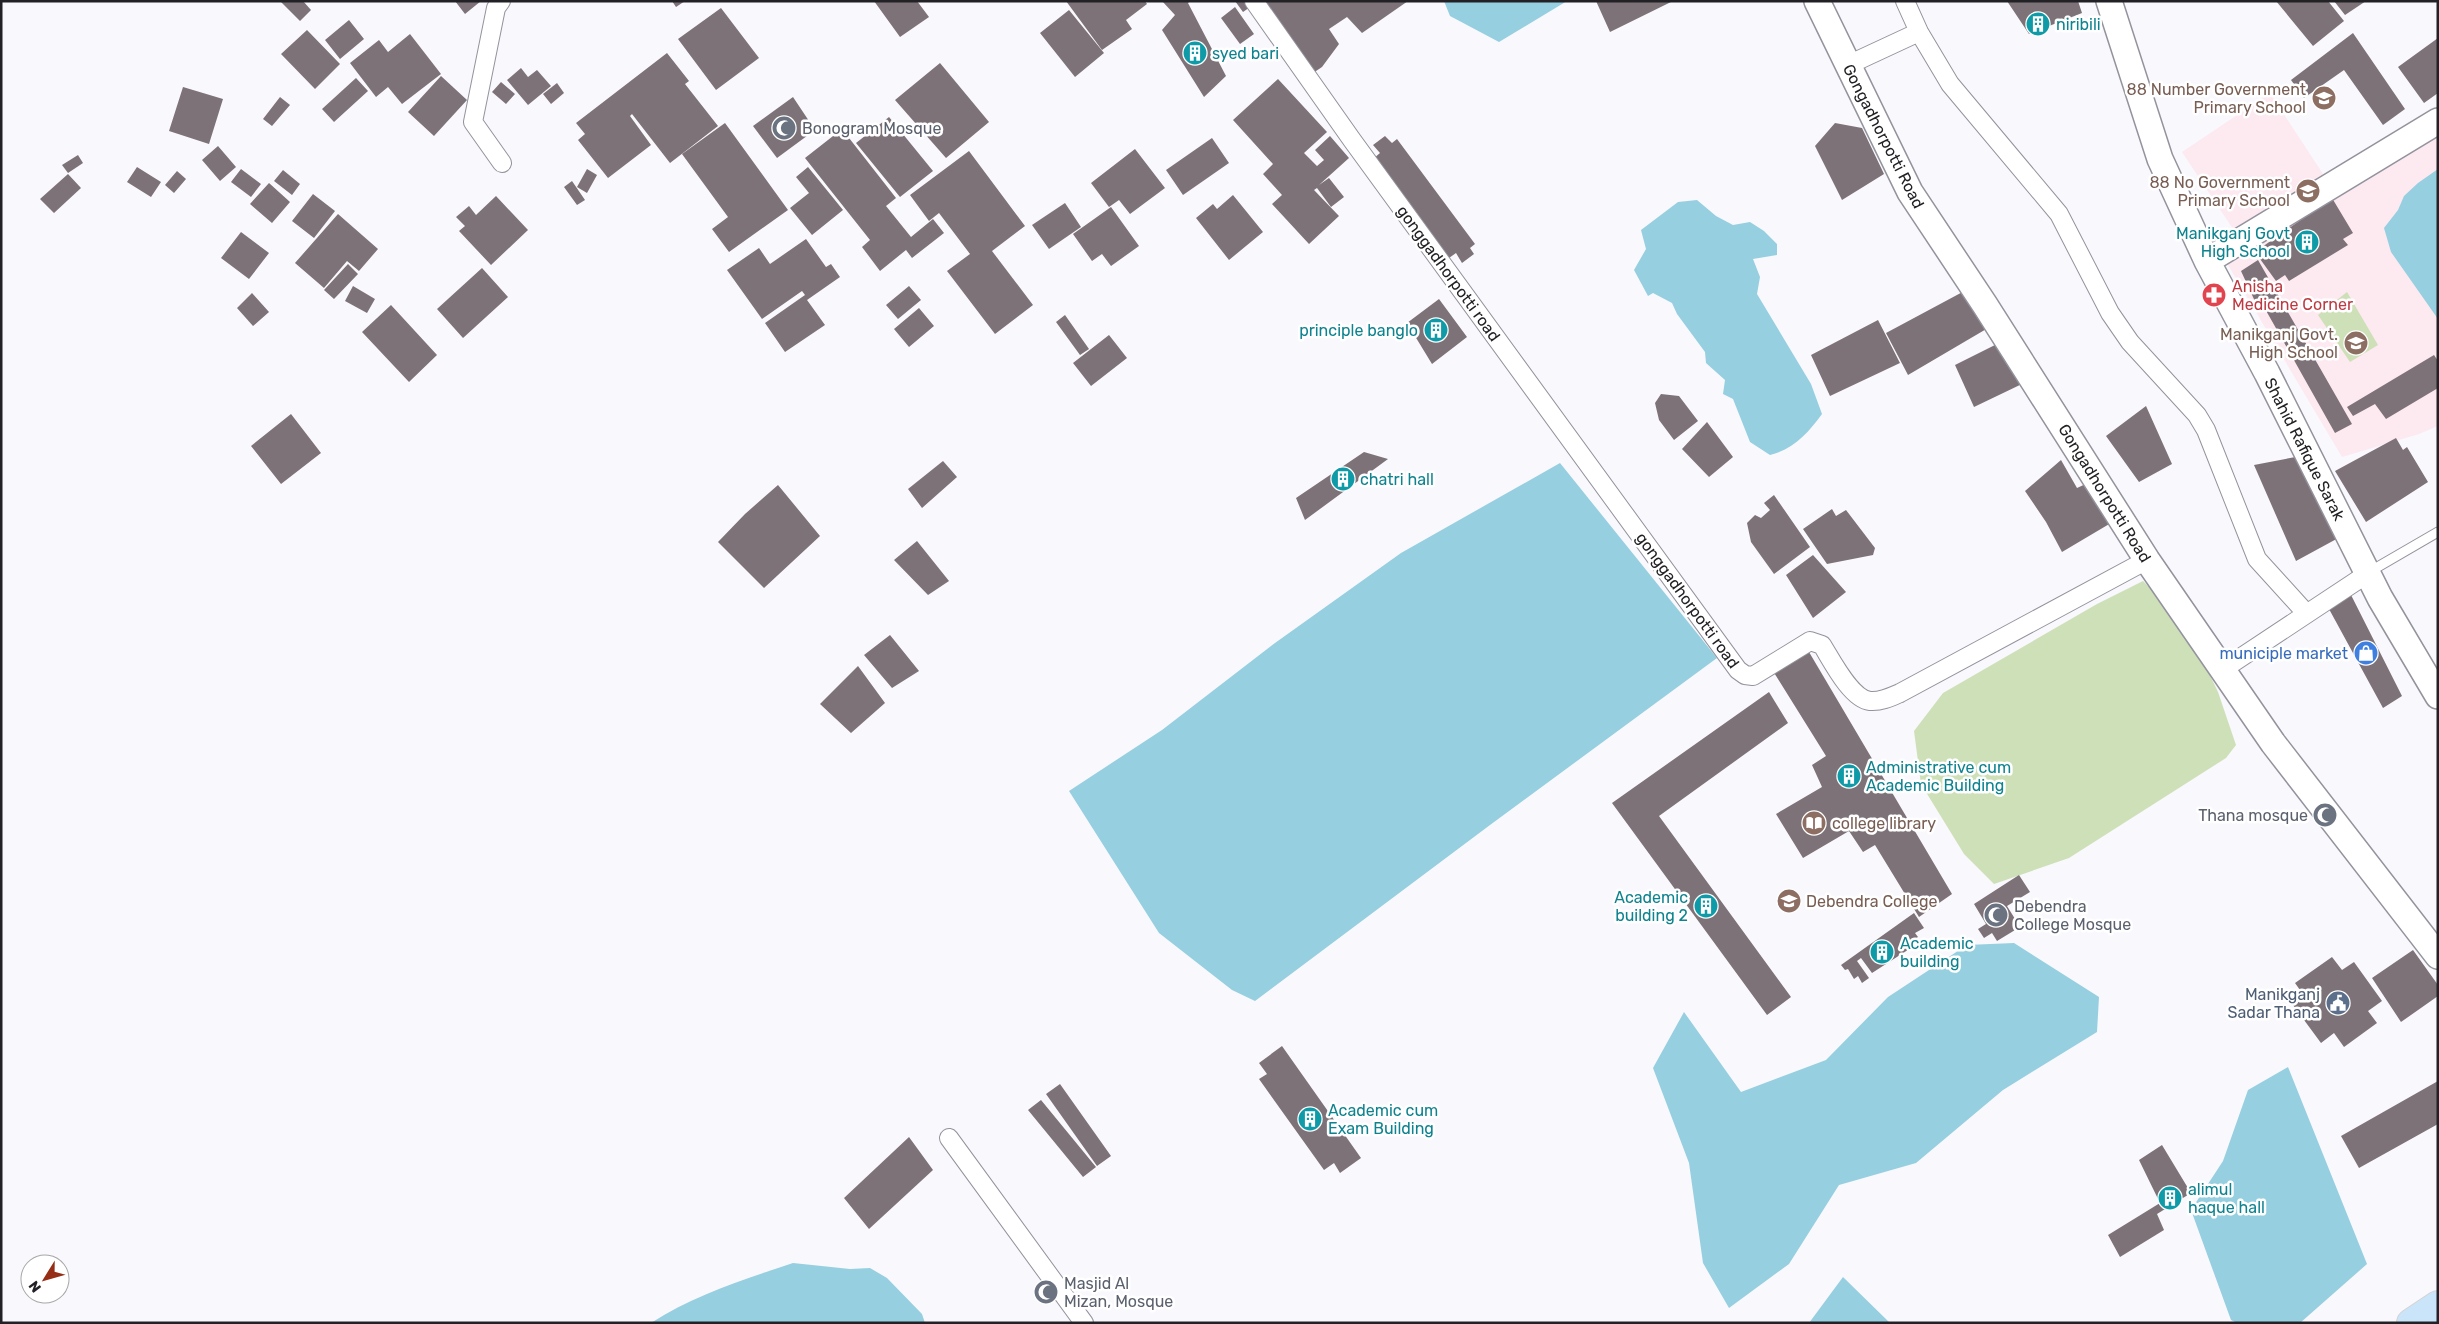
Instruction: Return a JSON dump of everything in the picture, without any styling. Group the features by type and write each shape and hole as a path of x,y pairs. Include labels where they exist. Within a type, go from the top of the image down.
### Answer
{"main road":[{"path":"2411,1323 2438,1305"}],"street":[{"path":"501,1 496,8 473,122 502,163"},
{"name":"gonggadhorpotti road","path":"1254,1 1352,140 1732,662 1745,676 1753,676 1810,642 1816,642 1822,646 1858,696 1869,701 1883,700 1900,693 2147,560"},
{"name":"Gongadhorpotti Road","path":"1817,1 1857,61 1910,192 1985,305 2147,560 2229,666 2273,743 2438,956"},
{"path":"1905,1 1915,34 1950,84 2059,214 2110,313 2130,342 2197,415 2206,430 2257,559 2301,617"},
{"name":"Shahid Rafique Sarak","path":"2109,1 2160,159 2207,261 2267,373 2367,574 2438,696"},
{"path":"1857,61 1915,34"},
{"path":"2207,261 2438,121"},
{"path":"2229,666 2367,574"},
{"path":"949,1138 1084,1323"}],"lane":[{"path":"2367,574 2438,532"}],"shaded area":[{"path":"2270,93 2323,174 2235,232 2182,152"},
{"name":"Manikganj Govt. High School","path":"2438,131 2438,426 2419,434 2342,457 2225,260"}],"green space":[{"path":"2347,292 2378,345 2350,362 2318,315"},
{"path":"2143,581 2185,623 2218,692 2236,745 2226,758 2069,858 1994,884 1964,854 1921,784 1914,731 1943,693 2097,604"}],"water":[{"path":"1444,1 1567,1 1499,42 1450,16"},
{"path":"2438,169 2438,319 2391,252 2384,228 2398,210 2404,196"},
{"path":"1697,200 1716,216 1733,225 1750,222 1764,231 1777,244 1777,255 1753,259 1760,277 1757,294 1811,384 1822,414 1800,439 1786,449 1770,455 1750,442 1733,399 1723,394 1725,380 1706,363 1705,352 1677,314 1672,303 1653,293 1648,296 1634,270 1646,249 1641,230 1678,202"},
{"path":"1560,463 1717,658 1255,1001 1232,990 1159,933 1069,791 1162,730 1275,643 1401,553"},
{"path":"2014,943 2099,997 2097,1032 2003,1090 1916,1163 1839,1185 1789,1264 1729,1308 1703,1263 1689,1163 1653,1068 1684,1012 1741,1092 1826,1060 1888,997 1967,945"},
{"path":"2288,1067 2367,1264 2300,1323 2237,1323 2231,1320 2191,1210 2223,1161 2248,1090"},
{"path":"793,1263 850,1269 870,1268 887,1278 922,1314 925,1323 651,1323 702,1296"},
{"path":"1843,1277 1890,1323 1809,1323"}],"building":[{"path":"280,1 303,1 311,10 300,21"},
{"path":"455,1 481,1 465,14"},
{"path":"672,1 685,1 676,7"},
{"path":"874,1 917,1 929,17 900,37"},
{"path":"1066,1 1145,1 1147,4 1126,20 1132,29 1102,50"},
{"name":"syed bari","path":"1162,1 1190,1 1188,3 1226,76 1204,97 1162,30 1175,15"},
{"path":"1235,1 1408,1 1362,33 1347,17 1329,29 1339,44 1322,67 1304,79 1253,5 1243,12"},
{"path":"1596,1 1673,1 1610,32"},
{"name":"niribili","path":"2007,1 2078,1 2082,13 2029,34"},
{"path":"2276,1 2328,1 2344,21 2313,46"},
{"path":"2334,1 2366,1 2345,15"},
{"path":"1235,7 1254,34 1240,44 1221,18"},
{"path":"721,8 759,58 716,90 678,39"},
{"path":"1069,10 1104,53 1075,77 1040,33"},
{"path":"349,20 364,39 340,59 325,40"},
{"path":"307,30 340,64 315,89 281,54"},
{"path":"2353,33 2405,109 2383,125 2344,70 2304,98 2291,80"},
{"path":"410,34 441,74 402,104 388,87 376,97 350,63 379,40 388,52"},
{"path":"2438,38 2438,93 2424,103 2398,67"},
{"path":"667,53 689,81 685,84 718,126 670,163 632,114 630,116 651,145 608,178 578,140 585,134 576,123"},
{"path":"940,63 989,122 946,158 895,100"},
{"path":"521,68 528,77 537,70 551,86 528,105 507,80"},
{"path":"441,76 467,100 434,136 408,112"},
{"path":"356,78 368,91 334,122 322,109"},
{"path":"1278,79 1327,132 1304,153 1317,166 1324,160 1315,150 1330,136 1349,158 1319,185 1329,178 1344,197 1331,207 1317,188 1314,190 1339,216 1309,244 1272,204 1282,195 1263,174 1273,164 1233,120"},
{"path":"501,82 515,94 506,104 492,92"},
{"path":"557,83 564,93 551,104 543,94"},
{"path":"183,87 223,99 209,144 169,131"},
{"path":"280,97 290,105 272,126 263,119"},
{"name":"Bonogram Mosque","path":"793,97 815,130 777,158 753,126"},
{"path":"889,117 933,171 900,197 856,143"},
{"path":"725,123 788,210 729,252 712,229 728,217 682,154"},
{"path":"1835,123 1862,128 1884,174 1842,200 1815,146"},
{"path":"842,129 896,198 886,206 911,237 933,219 944,233 912,258 906,250 880,271 862,247 870,240 805,158"},
{"path":"1385,136 1392,143 1397,139 1475,244 1470,248 1474,254 1462,263 1456,253 1449,258 1406,198 1403,200 1373,159 1380,153 1373,145"},
{"path":"1212,138 1229,163 1183,195 1166,170"},
{"path":"218,146 236,167 220,181 202,160"},
{"path":"1135,149 1165,188 1130,214 1119,200 1109,207 1091,183"},
{"path":"969,151 1025,226 992,251 1033,305 995,334 947,271 970,254 939,213 929,221 910,195"},
{"path":"78,155 83,163 68,173 62,165"},
{"path":"137,167 161,182 151,197 127,182"},
{"path":"808,167 843,210 812,235 790,208 809,193 796,177"},
{"path":"241,169 261,184 251,197 231,182"},
{"path":"587,169 597,175 587,193 577,187"},
{"path":"283,170 300,184 292,195 274,181"},
{"path":"177,171 186,179 174,193 165,185"},
{"path":"68,174 81,188 54,213 40,199"},
{"path":"572,181 585,200 577,205 564,187"},
{"path":"269,183 290,202 272,223 250,204"},
{"path":"313,194 335,211 314,238 292,221"},
{"path":"1233,195 1263,232 1229,260 1196,218 1213,204 1217,209"},
{"path":"496,196 528,230 491,265 459,231 465,226 456,217 469,206 476,215"},
{"name":"Manikganj Govt High School","path":"2332,198 2353,233 2343,239 2348,245 2289,281 2285,275 2276,281 2255,252"},
{"path":"1065,203 1081,227 1049,249 1032,225"},
{"path":"1111,207 1139,246 1111,266 1102,254 1092,261 1073,234"},
{"path":"338,214 378,249 359,271 347,261 324,288 295,263"},
{"path":"241,232 269,253 249,279 221,258"},
{"path":"806,239 826,267 831,264 840,277 807,300 825,325 785,352 765,323 805,295 802,291 762,319 727,270 759,248 770,264"},
{"path":"2258,260 2352,424 2335,433 2264,307 2259,310 2241,271"},
{"path":"348,264 358,274 334,299 324,290"},
{"path":"482,268 508,297 463,338 437,309"},
{"path":"353,286 375,299 367,313 345,301"},
{"path":"909,286 921,300 898,319 886,305"},
{"path":"1970,288 1988,328 1908,375 1886,333"},
{"path":"252,293 269,312 253,326 237,308"},
{"name":"principle banglo","path":"1439,299 1467,337 1432,364 1407,323"},
{"path":"391,305 437,355 409,382 362,332"},
{"path":"919,308 934,326 909,347 894,329"},
{"path":"1065,315 1089,349 1080,355 1056,322"},
{"path":"1878,320 1900,363 1830,396 1811,355"},
{"path":"1109,335 1127,358 1091,386 1073,363"},
{"path":"2005,340 2024,383 1974,407 1955,365"},
{"path":"2434,355 2438,361 2438,388 2386,419 2375,404 2353,416 2347,407"},
{"path":"1661,394 1679,396 1698,421 1674,440 1659,420 1655,403"},
{"path":"2146,406 2172,464 2139,482 2106,436"},
{"path":"291,414 321,453 281,484 251,446"},
{"path":"1707,422 1733,457 1709,477 1682,449"},
{"path":"2396,438 2403,450 2407,447 2428,482 2366,522 2335,471"},
{"name":"chatri hall","path":"1364,452 1388,459 1305,520 1296,498"},
{"path":"2301,456 2342,536 2296,561 2254,465"},
{"path":"2061,460 2077,488 2090,482 2116,520 2062,552 2046,522 2025,491"},
{"path":"943,461 957,477 922,508 908,489"},
{"path":"778,485 820,536 764,588 718,542 745,514"},
{"path":"1774,495 1810,547 1774,574 1751,542 1747,523 1755,515 1761,518 1770,510 1764,503"},
{"path":"1832,509 1836,516 1846,510 1875,548 1873,555 1827,564 1803,529"},
{"path":"917,541 949,581 928,595 894,560"},
{"path":"1813,555 1846,592 1813,618 1786,575"},
{"name":"municiple market","path":"2350,593 2402,696 2383,708 2329,609"},
{"path":"890,635 919,671 892,688 864,655"},
{"name":"Administrative cum Academic Building","path":"1809,652 1952,894 1919,917 1875,845 1863,852 1849,831 1803,858 1776,814 1822,787 1812,765 1826,756 1773,671"},
{"path":"858,666 885,703 851,733 820,704"},
{"name":"Academic building 2","path":"1769,692 1788,723 1659,816 1791,997 1767,1015 1612,803"},
{"name":"Debendra College Mosque","path":"2019,875 2030,892 2007,906 2020,927 1997,941 1992,933 1984,938 1978,929 1986,924 1974,904"},
{"name":"Academic building","path":"1914,913 1924,928 1915,933 1918,937 1911,941 1914,946 1872,973 1861,958 1857,961 1869,978 1862,983 1858,976 1854,979 1848,969 1845,970 1841,965"},
{"path":"2413,950 2438,985 2438,996 2401,1022 2372,978"},
{"name":"Manikganj Sadar Thana","path":"2332,957 2342,970 2354,962 2382,1001 2368,1011 2377,1023 2344,1047 2334,1033 2321,1043 2293,1005 2305,997 2295,983"},
{"name":"Academic cum Exam Building","path":"1282,1046 1361,1158 1340,1173 1334,1163 1324,1170 1259,1079 1267,1074 1259,1063"},
{"path":"2438,1081 2438,1124 2359,1168 2341,1136"},
{"path":"1060,1084 1111,1156 1097,1166 1046,1094"},
{"path":"1041,1100 1096,1167 1083,1177 1028,1110"},
{"path":"909,1137 933,1170 869,1229 844,1198"},
{"name":"alimul haque hall","path":"2162,1145 2191,1193 2157,1214 2164,1230 2120,1257 2108,1235 2160,1203 2139,1160"}],"place":[{"name":"niribili","path":"2038,24"},
{"name":"syed bari","path":"1195,53"},
{"name":"88 Number Government Primary School","path":"2324,98"},
{"name":"Bonogram Mosque","path":"784,128"},
{"name":"88 No Government Primary School","path":"2308,191"},
{"name":"Manikganj Govt High School","path":"2307,242"},
{"name":"Anisha Medicine Corner","path":"2214,295"},
{"name":"principle banglo","path":"1436,330"},
{"name":"Manikganj Govt. High School","path":"2356,343"},
{"name":"chatri hall","path":"1343,479"},
{"name":"municiple market","path":"2366,653"},
{"name":"Administrative cum Academic Building","path":"1849,776"},
{"name":"Thana mosque","path":"2325,815"},
{"name":"college library","path":"1814,823"},
{"name":"Debendra College","path":"1789,901"},
{"name":"Academic building 2","path":"1706,906"},
{"name":"Debendra College Mosque","path":"1996,915"},
{"name":"Academic building","path":"1882,952"},
{"name":"Manikganj Sadar Thana","path":"2338,1003"},
{"name":"Academic cum Exam Building","path":"1310,1119"},
{"name":"alimul haque hall","path":"2170,1198"},
{"name":"Masjid Al Mizan, Mosque","path":"1046,1292"}]}
